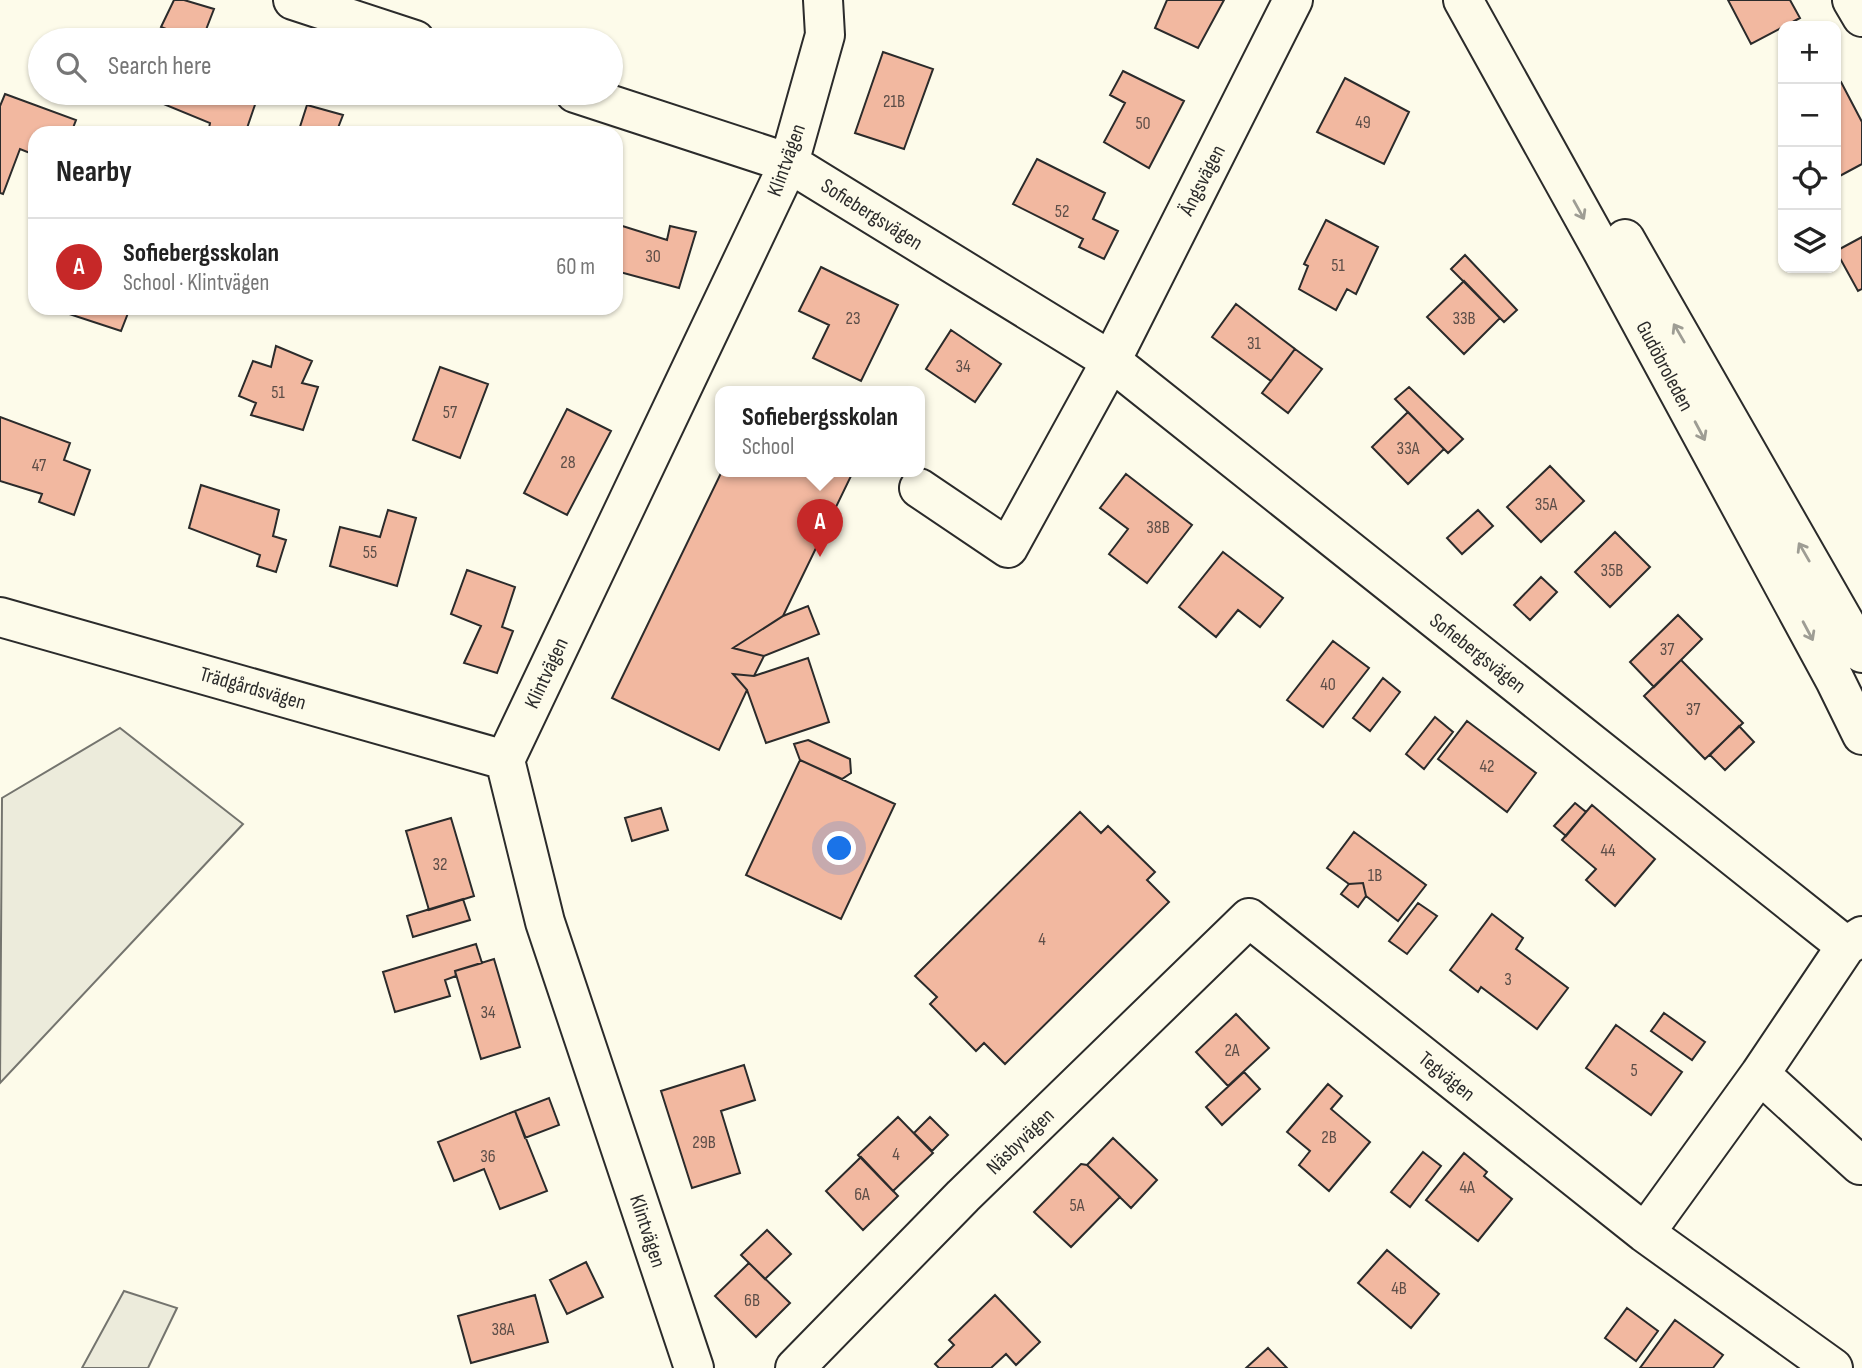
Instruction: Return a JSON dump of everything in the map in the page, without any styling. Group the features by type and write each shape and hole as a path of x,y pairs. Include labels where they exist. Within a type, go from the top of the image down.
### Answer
{"street":[{"path":"293,0 378,28"},
{"name":"Klintvägen","path":"694,1368 545,922 505,760 789,163 825,35 823,0"},
{"name":"Ängsvägen","path":"1111,361 1293,0"},
{"name":"Gudöbroleden","path":"1463,0 1610,265 1835,680 1862,735"},
{"name":"Gudöbroleden","path":"1483,0 1631,249 1862,653"},
{"path":"1852,0 1862,17"},
{"name":"Sofiebergsvägen","path":"612,105 789,163 1111,361 1854,941"},
{"path":"919,488 1008,548 1111,361"},
{"name":"Trädgårdsvägen","path":"0,617 505,760"},
{"name":"Tegvägen","path":"1249,918 1645,1233 1833,1368"},
{"name":"Näsbyvägen","path":"795,1368 963,1196 1249,918"},
{"path":"1645,1233 1854,941"},
{"path":"1760,1074 1860,1165"}],"shaded area":[{"path":"120,728 243,824 0,1083 2,798"},
{"path":"124,1291 177,1308 148,1368 82,1368"}],"building":[{"path":"174,0 184,0 214,9 207,28 161,27"},
{"path":"1167,0 1224,0 1198,48 1155,28"},
{"path":"1728,0 1790,0 1800,18 1794,21 1778,21 1778,30 1751,44"},
{"path":"883,52 933,69 904,149 855,133"},
{"path":"1123,71 1184,101 1149,168 1104,142 1125,103 1110,95"},
{"path":"1345,78 1409,112 1384,164 1317,132"},
{"path":"1841,82 1862,122 1862,164 1841,175"},
{"path":"5,94 28,102 28,105 76,120 74,126 28,126 28,152 20,149 3,194 0,193 0,106"},
{"path":"166,105 255,105 248,126 209,126 210,123"},
{"path":"307,105 343,115 339,126 300,126"},
{"path":"1037,159 1105,193 1093,219 1118,231 1104,259 1079,247 1083,239 1013,204"},
{"path":"1326,220 1378,247 1356,294 1347,289 1336,310 1299,289 1308,266 1304,264"},
{"path":"623,226 667,240 670,226 696,232 679,288 623,273"},
{"path":"1862,237 1862,289 1858,291 1841,260 1841,248"},
{"path":"1465,255 1517,310 1504,322 1451,269"},
{"path":"821,267 898,305 861,381 813,358 829,325 799,311"},
{"path":"1464,281 1500,318 1464,354 1427,317"},
{"path":"1236,304 1295,349 1271,381 1212,337"},
{"path":"72,315 127,315 121,331"},
{"path":"951,330 1001,364 975,402 926,369"},
{"path":"276,346 312,361 302,383 318,387 303,430 251,415 256,403 239,396 253,361 271,367"},
{"path":"1295,349 1322,369 1288,413 1262,393"},
{"path":"440,367 488,384 460,458 413,440"},
{"path":"1409,387 1463,439 1448,453 1395,399"},
{"path":"567,409 611,431 567,515 524,493"},
{"path":"1408,412 1444,449 1408,484 1372,447"},
{"path":"0,417 70,443 64,460 90,470 74,515 39,502 42,494 0,481"},
{"path":"1550,466 1584,501 1541,542 1507,507"},
{"path":"1126,474 1192,525 1147,583 1109,554 1128,529 1100,508"},
{"path":"719,477 851,477 783,616 733,648 764,656 754,676 733,674 747,690 719,750 612,698"},
{"path":"201,485 279,510 273,536 286,540 276,572 257,566 260,555 189,528"},
{"path":"388,510 416,518 397,586 330,566 340,527 380,537"},
{"path":"1478,510 1493,526 1462,554 1447,538"},
{"path":"1615,532 1650,567 1610,607 1575,572"},
{"path":"1223,552 1283,598 1260,627 1238,610 1216,637 1179,607"},
{"path":"467,570 515,587 502,627 513,631 497,673 464,663 481,626 451,614"},
{"path":"1541,577 1557,592 1530,620 1514,605"},
{"path":"808,606 819,634 764,656 733,648 783,616"},
{"path":"1678,615 1702,639 1654,687 1630,662"},
{"path":"1333,641 1369,668 1323,727 1287,700"},
{"path":"808,658 829,722 766,743 747,690 733,674 754,676"},
{"path":"1681,660 1743,723 1705,759 1644,696"},
{"path":"1383,678 1400,692 1370,731 1353,718"},
{"path":"1435,717 1453,732 1424,769 1406,754"},
{"path":"1467,721 1536,773 1507,812 1438,759"},
{"path":"1739,726 1754,742 1725,770 1710,755"},
{"path":"808,740 850,759 851,773 842,779 800,760 794,744"},
{"path":"800,760 895,804 841,919 746,875"},
{"path":"1575,803 1586,812 1566,836 1554,826"},
{"path":"1592,805 1655,859 1615,906 1586,880 1596,869 1562,840"},
{"path":"661,808 668,830 632,841 625,818"},
{"path":"1080,812 1101,833 1108,826 1155,872 1147,880 1169,902 1005,1064 984,1043 976,1051 930,1004 937,997 915,976"},
{"path":"451,818 474,896 429,910 406,831"},
{"path":"1354,832 1426,885 1398,921 1366,896 1363,883 1349,884 1327,868"},
{"path":"1363,883 1366,896 1358,907 1341,894 1349,884"},
{"path":"463,899 470,920 413,937 407,916"},
{"path":"1418,903 1437,916 1407,954 1389,941"},
{"path":"1492,914 1523,938 1516,949 1568,988 1537,1029 1481,987 1478,992 1450,970"},
{"path":"476,944 482,963 455,971 456,976 445,980 450,996 395,1012 383,972"},
{"path":"494,959 520,1047 481,1059 455,971"},
{"path":"1664,1013 1705,1042 1692,1060 1651,1031"},
{"path":"1236,1014 1269,1048 1228,1086 1196,1052"},
{"path":"1616,1025 1682,1072 1651,1115 1586,1068"},
{"path":"744,1065 755,1100 721,1111 740,1173 692,1188 661,1091"},
{"path":"1244,1072 1260,1089 1222,1125 1206,1107"},
{"path":"1328,1084 1342,1096 1331,1109 1370,1142 1329,1191 1299,1165 1310,1151 1287,1132"},
{"path":"549,1098 559,1125 525,1138 515,1111"},
{"path":"515,1111 547,1191 500,1209 484,1169 454,1181 438,1142"},
{"path":"898,1117 933,1153 893,1191 858,1155"},
{"path":"930,1117 948,1135 932,1151 914,1133"},
{"path":"1113,1138 1157,1180 1131,1208 1087,1165"},
{"path":"1423,1152 1441,1166 1410,1207 1391,1192"},
{"path":"1464,1153 1487,1172 1484,1176 1512,1199 1478,1241 1426,1200"},
{"path":"861,1157 898,1196 863,1230 826,1191"},
{"path":"1081,1164 1087,1165 1120,1197 1071,1247 1034,1212"},
{"path":"767,1230 791,1254 765,1279 741,1255"},
{"path":"1387,1250 1439,1294 1411,1328 1358,1283"},
{"path":"586,1262 603,1297 567,1314 550,1280"},
{"path":"749,1263 790,1303 756,1337 715,1296"},
{"path":"535,1295 548,1342 471,1363 458,1316"},
{"path":"995,1295 1040,1342 1016,1365 1006,1354 991,1368 939,1368 935,1364 954,1345 949,1340"},
{"path":"1627,1308 1658,1331 1636,1361 1605,1338"},
{"path":"1675,1320 1723,1355 1713,1368 1640,1368"},
{"path":"1268,1348 1287,1368 1246,1368"}],"place":[{"name":"Sofiebergsskolan","path":"820,557"}]}
